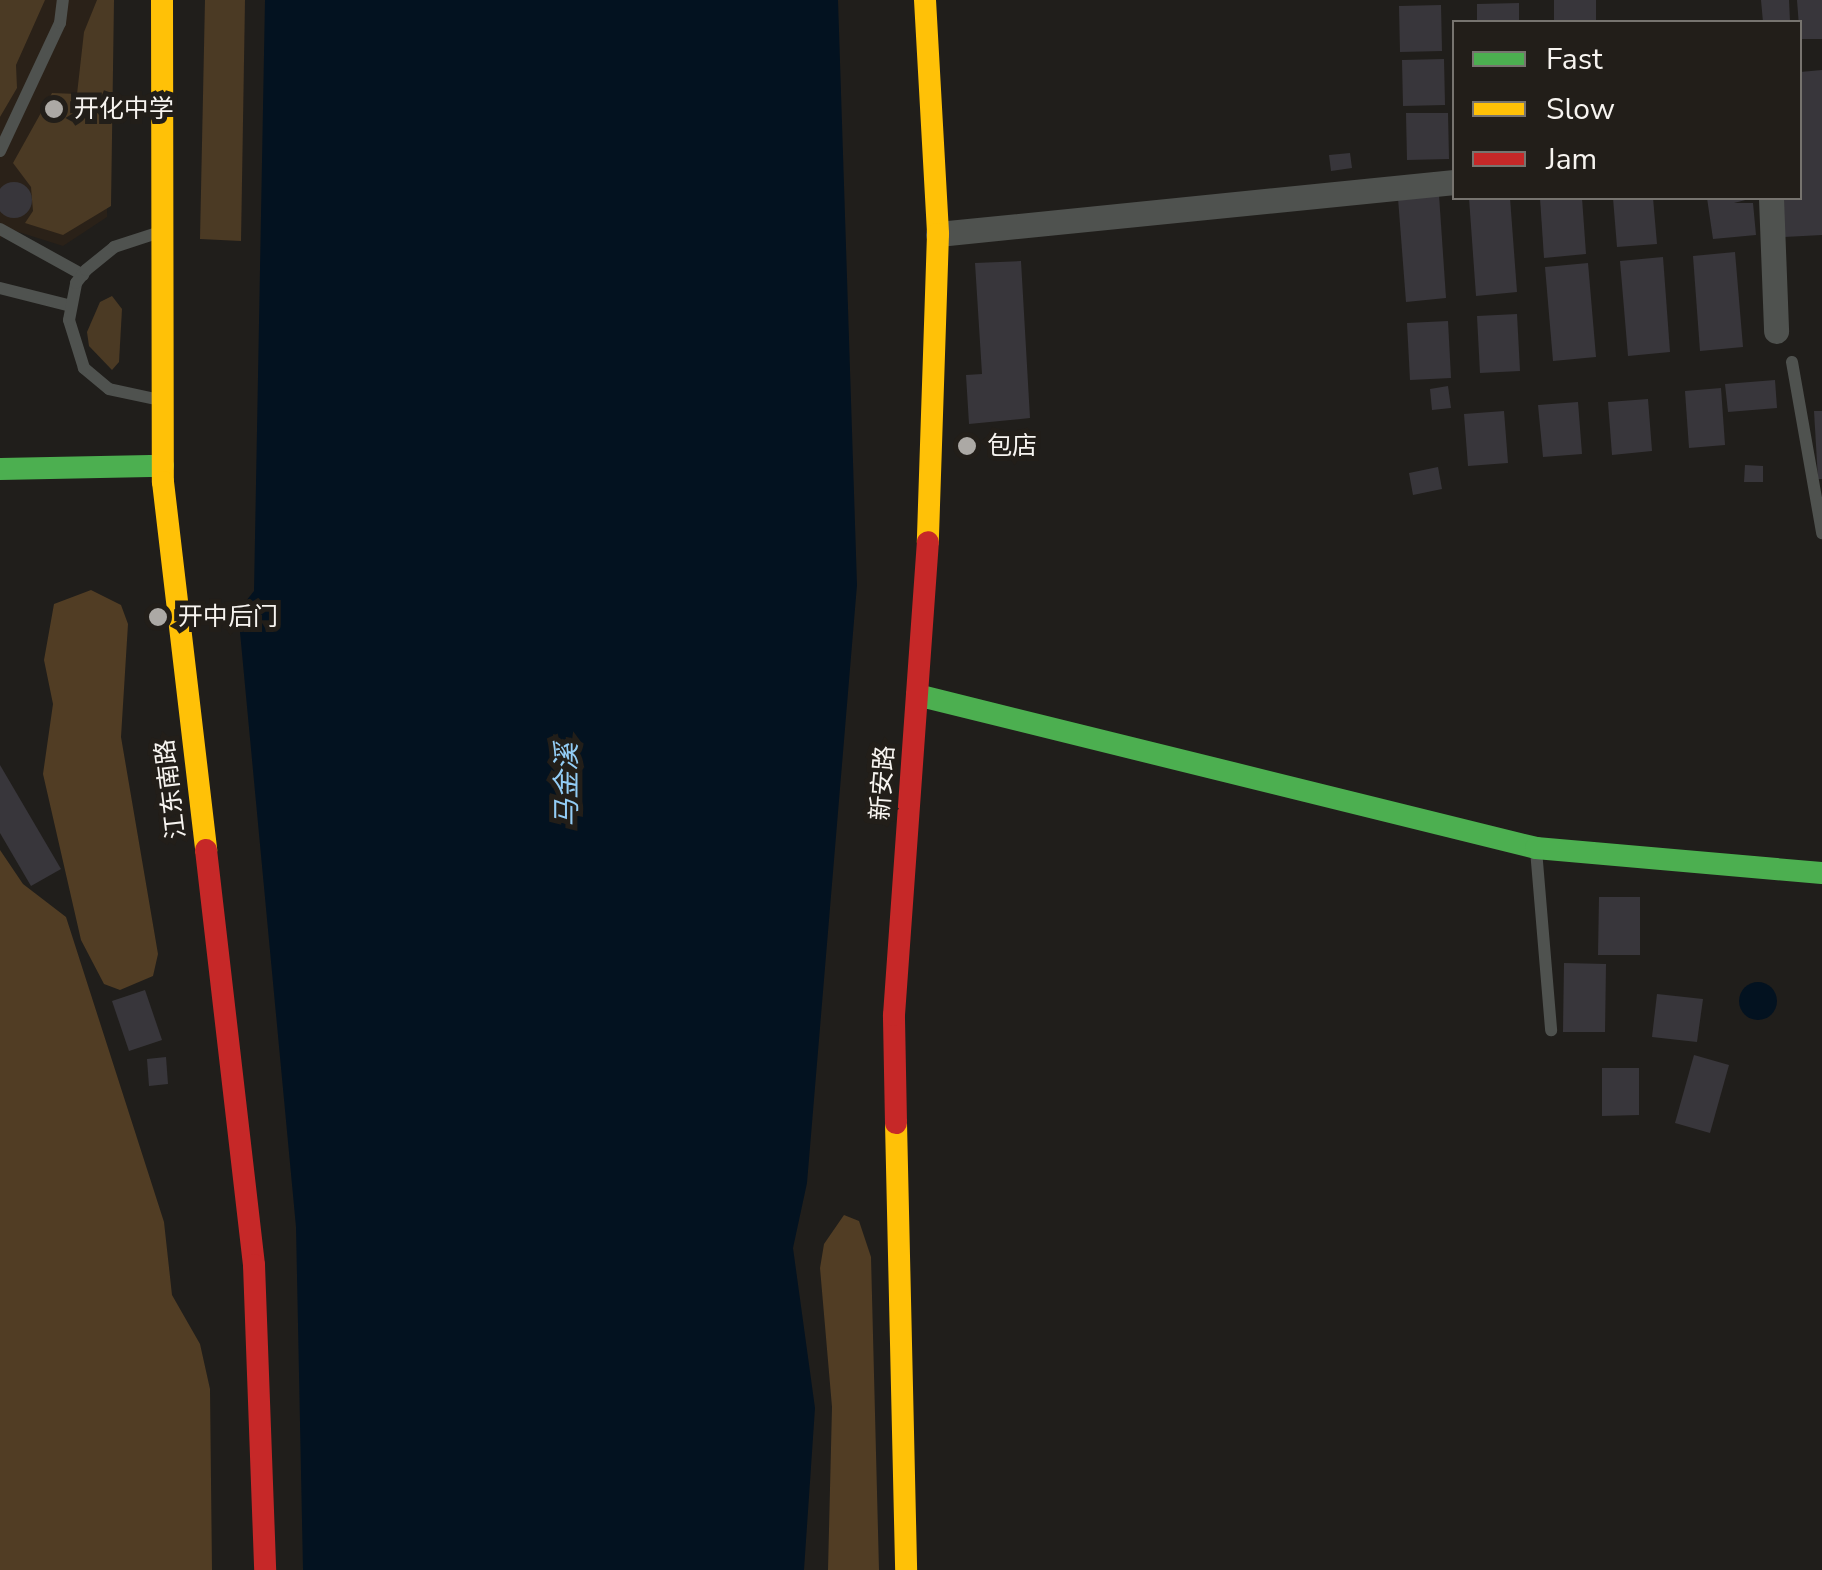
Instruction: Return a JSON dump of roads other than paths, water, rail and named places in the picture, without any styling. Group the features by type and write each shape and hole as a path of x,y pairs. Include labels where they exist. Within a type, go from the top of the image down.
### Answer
{"street":[{"name":"江东南路","path":"162,0 163,466 254,1265 265,1570"},
{"name":"新安路","path":"906,1570 894,1015 917,695 938,234 925,0"},
{"path":"938,234 1452,182"},
{"path":"1771,200 1776,331"},
{"path":"0,468 163,466"},
{"path":"917,695 1536,848 1822,874"}],"lane":[{"path":"0,151 60,23 63,0"},
{"path":"0,230 82,274"},
{"path":"163,231 114,247 82,274 71,306 73,347 84,368 109,389 163,400"},
{"path":"0,288 71,306"},
{"path":"1792,362 1822,533"},
{"path":"1536,848 1551,1030"}],"water":[{"name":"马金溪","path":"265,0 838,0 857,585 807,1183 793,1248 815,1408 804,1570 303,1570 296,1227 238,611 254,591"},
{"path":"1758,982 1772,987 1777,1001 1772,1015 1758,1020 1744,1015 1739,1001 1744,987"}],"place":[{"name":"开化中学","path":"54,109"},
{"name":"包店","path":"967,446"},
{"name":"开中后门","path":"158,617"}]}
